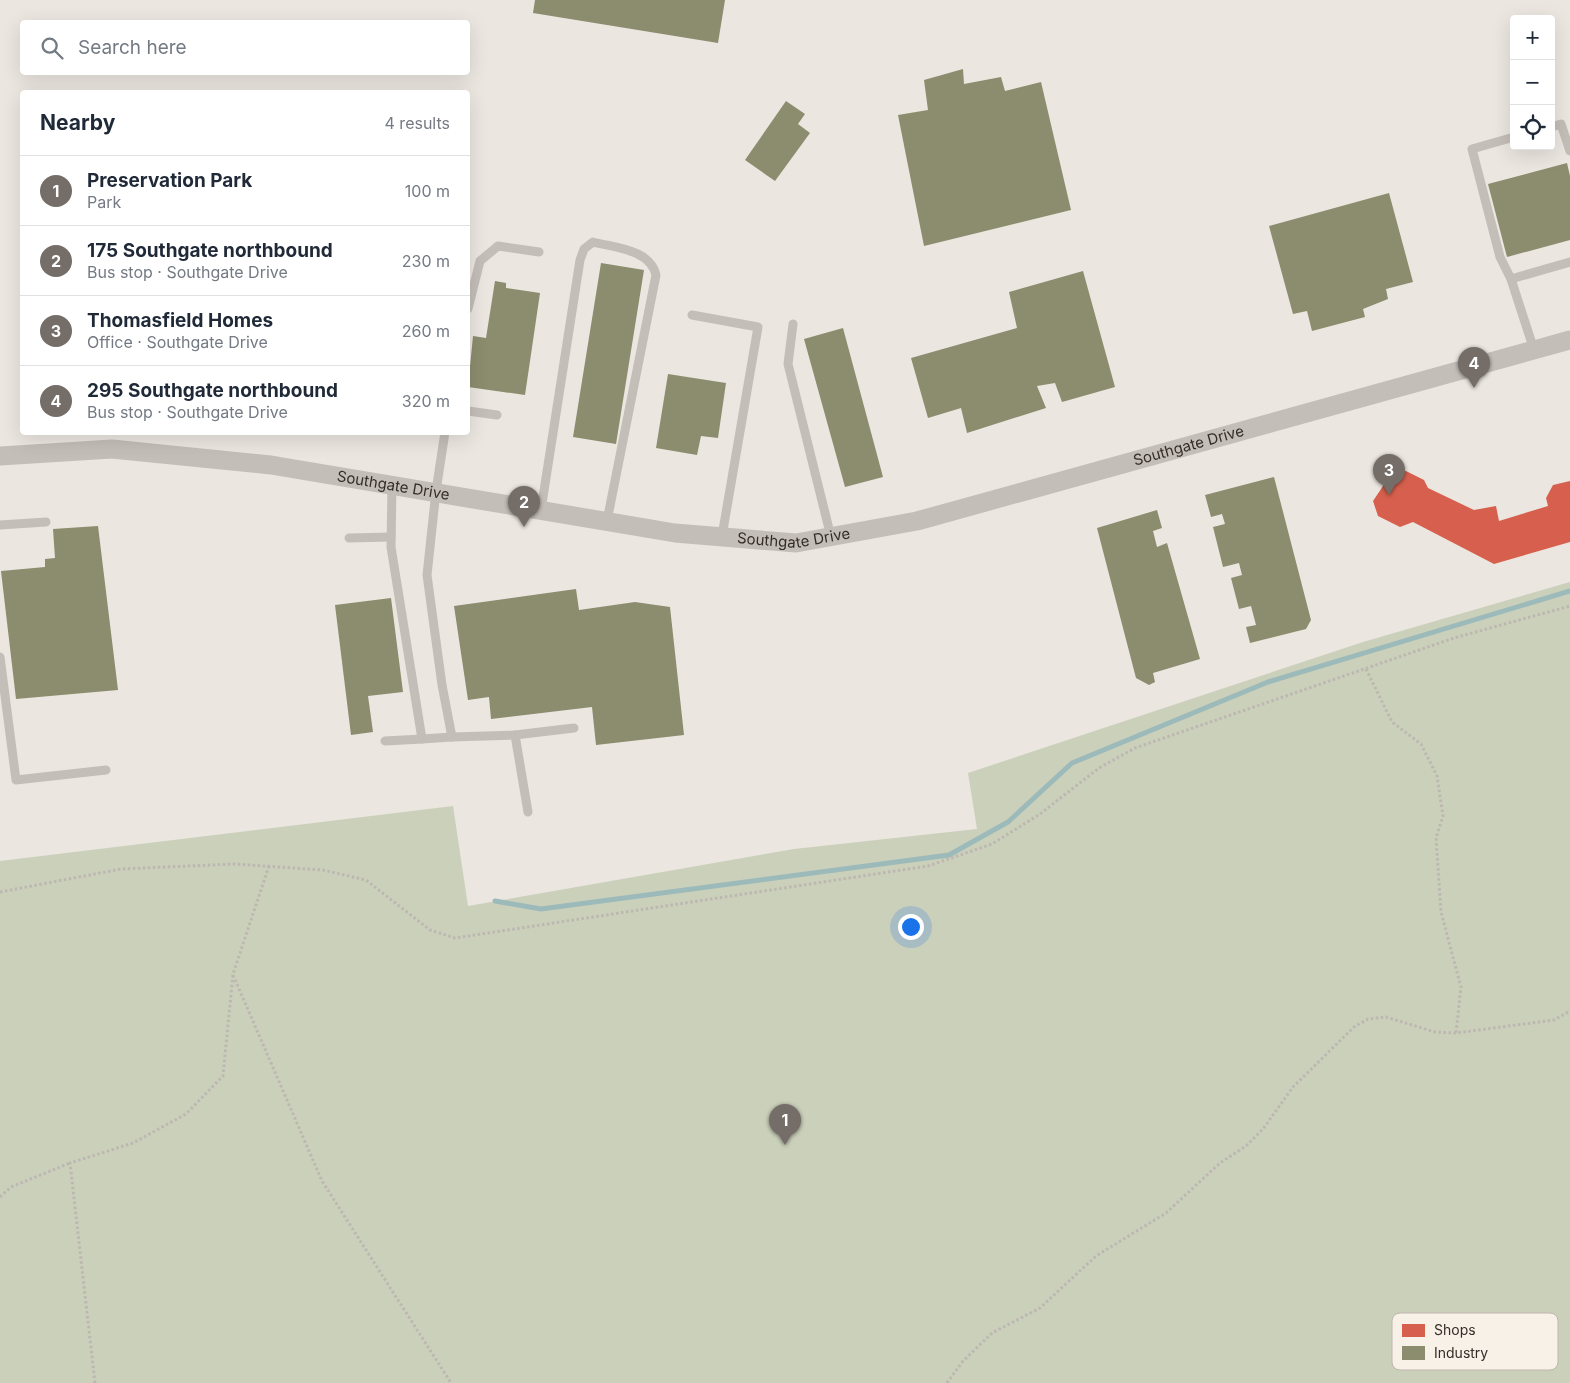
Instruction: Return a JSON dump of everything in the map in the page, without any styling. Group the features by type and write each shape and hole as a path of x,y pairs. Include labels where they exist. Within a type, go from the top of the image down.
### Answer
{"street":[{"name":"Southgate Drive","path":"0,456 112,449 271,465 675,532 796,543 918,521 1570,340"}],"lane":[{"path":"1555,126 1562,124 1570,152"},
{"path":"1510,138 1472,149 1500,257 1512,279 1534,350"},
{"path":"541,510 580,260 584,249 593,242 646,257 654,267 656,274 607,521"},
{"path":"470,301 480,261 498,246 539,252"},
{"path":"1512,279 1570,262"},
{"path":"692,315 758,327 722,536"},
{"path":"793,324 788,364 831,537"},
{"path":"470,411 496,415"},
{"path":"445,435 436,491 427,575 442,685 452,737"},
{"path":"392,484 391,537 422,739"},
{"path":"0,525 46,522"},
{"path":"349,538 391,537"},
{"path":"0,657 16,780 106,770"},
{"path":"385,742 515,735 574,728"},
{"path":"515,735 528,812"}],"path":[{"path":"0,892 121,869 234,864 323,870 366,880 430,930 454,938 928,866 992,844 1040,814 1099,768 1135,748 1454,638 1570,606"},
{"path":"1366,669 1392,722 1421,744 1438,776 1443,816 1436,838 1441,912 1461,987 1456,1033"},
{"path":"0,1196 11,1187 70,1163 134,1143 186,1114 223,1076 233,974 269,866"},
{"path":"233,974 322,1181 451,1383"},
{"path":"947,1383 963,1361 992,1333 1040,1308 1096,1256 1166,1212 1220,1163 1246,1146 1264,1129 1293,1087 1354,1027 1368,1019 1386,1017 1435,1032 1456,1033 1554,1020 1570,1011"},
{"path":"70,1163 95,1383"}],"green space":[{"path":"1570,582 1570,1383 0,1383 0,861 453,806 468,906 794,849 977,829 968,773 1363,642"}],"building: Shops":[{"path":"1406,471 1424,480 1428,488 1474,510 1496,506 1499,521 1548,506 1546,498 1553,485 1570,481 1570,542 1494,564 1413,522 1400,527 1378,516 1373,501 1391,474"}],"building: Industry":[{"path":"535,0 725,0 718,43 533,13"},
{"path":"963,69 964,84 1001,77 1005,91 1041,82 1071,210 924,246 898,115 928,110 924,80"},
{"path":"786,101 805,114 798,124 810,133 775,181 745,160"},
{"path":"1567,163 1570,176 1570,240 1507,257 1488,184"},
{"path":"1389,193 1413,282 1386,289 1388,299 1363,309 1365,317 1312,331 1307,311 1293,314 1269,226"},
{"path":"601,263 644,270 616,444 573,437"},
{"path":"1083,271 1115,387 1062,402 1055,383 1037,386 1046,408 967,433 961,408 928,418 911,358 1017,328 1009,292"},
{"path":"495,281 506,283 506,288 540,293 525,395 470,387 473,336 486,338"},
{"path":"843,328 883,477 845,487 804,339"},
{"path":"668,374 726,383 718,438 701,436 697,455 656,448"},
{"path":"1274,477 1311,620 1306,629 1250,643 1246,627 1256,625 1251,606 1239,609 1231,578 1242,575 1239,563 1223,567 1213,527 1225,524 1222,514 1211,517 1205,495"},
{"path":"1157,510 1162,528 1153,531 1157,547 1167,543 1200,659 1153,673 1155,682 1149,685 1136,678 1097,528"},
{"path":"98,526 118,690 16,699 1,571 45,567 45,559 55,558 53,529"},
{"path":"576,589 579,610 635,602 670,607 684,735 596,745 592,707 491,719 489,697 468,700 454,606"},
{"path":"391,598 403,692 368,696 373,732 351,735 335,605"}],"waterway":[{"path":"495,901 541,909 949,855 1008,822 1072,763 1268,682 1570,591"}],"place":[{"name":"295 Southgate northbound","path":"1474,388"},
{"name":"Thomasfield Homes","path":"1389,495"},
{"name":"175 Southgate northbound","path":"524,527"},
{"name":"Preservation Park","path":"785,1145"}]}
